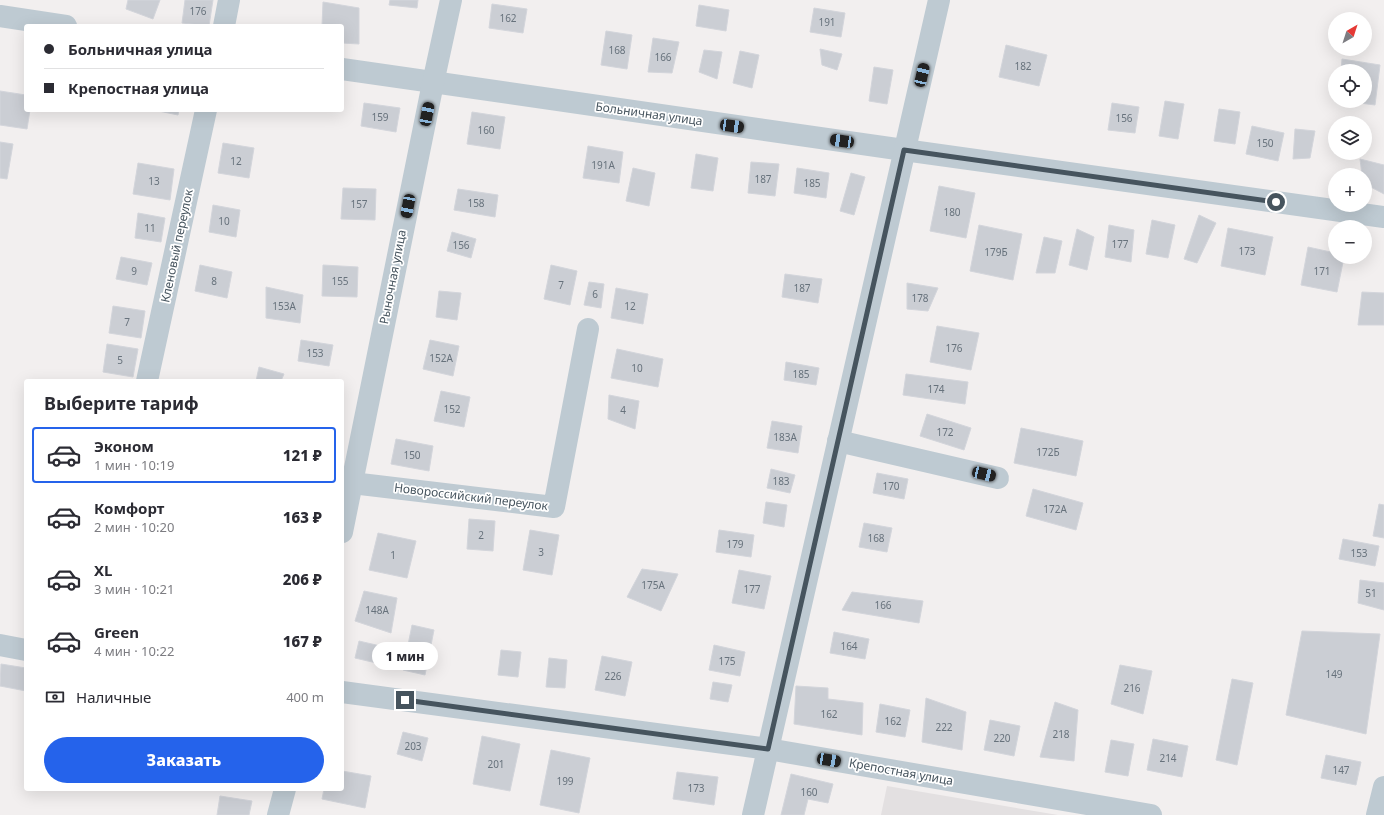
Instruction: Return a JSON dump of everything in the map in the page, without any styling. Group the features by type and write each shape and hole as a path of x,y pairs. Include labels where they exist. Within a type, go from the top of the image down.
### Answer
{"street":[{"path":"224,24 229,0"},
{"name":"Рыночная улица","path":"344,522 451,0"},
{"path":"753,815 939,0"},
{"path":"0,16 53,24"},
{"name":"Больничная улица","path":"344,69 1384,218"},
{"name":"Кленовый переулок","path":"147,379 206,112"},
{"name":"Новороссийский переулок","path":"352,483 554,507 588,329"},
{"path":"838,441 998,478"},
{"path":"0,645 24,650"},
{"name":"Крепостная улица","path":"344,692 768,749 1151,815"},
{"path":"1377,815 1384,787"},
{"path":"278,815 284,791"}],"shaded area":[{"path":"887,786 1058,815 881,815"}],"building":[{"path":"128,0 160,0 153,19 126,9"},
{"path":"185,0 213,0 209,24 182,23"},
{"path":"390,0 418,0 417,8 389,5"},
{"path":"323,2 359,8 359,44 344,43 344,24 322,24"},
{"path":"492,4 527,9 523,33 489,28"},
{"path":"699,5 729,10 726,31 696,26"},
{"path":"814,8 845,13 841,37 810,32"},
{"path":"606,31 632,35 627,69 601,65"},
{"path":"653,38 679,42 672,73 648,72"},
{"path":"1006,45 1047,55 1039,86 999,77"},
{"path":"820,49 842,54 837,70 822,65"},
{"path":"704,50 722,52 717,79 699,72"},
{"path":"740,51 759,55 752,88 733,83"},
{"path":"1342,59 1380,65 1375,105 1372,105 1372,64 1342,64"},
{"path":"874,67 893,70 887,104 869,101"},
{"path":"0,91 24,95 24,112 30,112 27,129 0,125"},
{"path":"1165,101 1184,104 1178,139 1159,136"},
{"path":"364,103 400,108 396,132 361,126"},
{"path":"1112,103 1139,107 1135,133 1108,130"},
{"path":"1219,109 1240,112 1235,144 1214,141"},
{"path":"164,112 179,112 178,115"},
{"path":"472,112 505,117 500,149 467,144"},
{"path":"1252,126 1284,133 1278,161 1246,154"},
{"path":"1295,129 1315,131 1310,158 1293,159"},
{"path":"0,142 13,144 7,179 0,178"},
{"path":"223,143 254,148 249,178 218,173"},
{"path":"588,146 623,152 619,183 583,178"},
{"path":"696,154 718,158 713,191 691,188"},
{"path":"1360,160 1384,165 1384,194 1372,188 1372,168 1361,168"},
{"path":"751,162 779,164 775,196 748,193"},
{"path":"138,163 174,169 170,200 133,194"},
{"path":"633,168 655,173 649,206 626,201"},
{"path":"797,168 829,173 826,198 794,193"},
{"path":"851,173 865,177 854,215 840,211"},
{"path":"939,186 975,193 966,238 930,231"},
{"path":"343,188 376,189 375,220 341,219"},
{"path":"458,189 498,195 495,217 454,210"},
{"path":"213,205 240,210 236,237 209,232"},
{"path":"138,213 165,218 161,242 135,238"},
{"path":"1199,215 1216,223 1197,263 1184,259"},
{"path":"1152,220 1175,225 1168,258 1146,254"},
{"path":"979,225 1022,234 1013,280 970,271"},
{"path":"1109,225 1134,230 1131,262 1105,257"},
{"path":"1228,228 1273,237 1265,275 1221,266"},
{"path":"1077,229 1094,237 1087,270 1069,265"},
{"path":"452,232 476,239 471,258 447,251"},
{"path":"1044,237 1062,241 1055,273 1036,273"},
{"path":"1308,247 1328,251 1328,264 1343,264 1337,292 1301,285"},
{"path":"121,257 152,263 147,285 116,279"},
{"path":"200,265 232,272 227,298 195,291"},
{"path":"323,265 358,267 357,297 322,296"},
{"path":"551,265 577,271 570,305 544,299"},
{"path":"785,274 822,279 818,303 782,297"},
{"path":"589,282 604,284 601,308 584,305"},
{"path":"907,283 938,288 928,311 907,309"},
{"path":"266,287 303,295 300,323 266,318"},
{"path":"616,288 648,294 643,324 611,318"},
{"path":"439,291 461,293 457,320 436,317"},
{"path":"1362,292 1384,293 1384,325 1358,325"},
{"path":"113,306 145,311 141,338 109,333"},
{"path":"937,326 979,333 971,370 930,362"},
{"path":"301,340 333,345 329,366 298,361"},
{"path":"430,340 459,346 453,376 423,369"},
{"path":"107,344 138,349 133,377 103,372"},
{"path":"617,349 663,359 658,387 611,378"},
{"path":"786,362 819,368 816,385 784,380"},
{"path":"259,367 284,374 282,379 256,379"},
{"path":"906,374 968,382 965,404 903,395"},
{"path":"441,391 470,397 464,427 434,421"},
{"path":"609,395 639,401 635,429 608,419"},
{"path":"927,414 971,428 964,450 920,436"},
{"path":"772,421 802,426 798,453 767,448"},
{"path":"1021,428 1083,441 1076,476 1014,463"},
{"path":"396,439 433,446 429,471 391,464"},
{"path":"771,469 795,475 790,493 767,488"},
{"path":"877,473 908,479 904,499 873,493"},
{"path":"1033,489 1083,503 1076,530 1026,516"},
{"path":"766,502 787,505 784,527 763,523"},
{"path":"1379,504 1384,505 1384,538 1373,536"},
{"path":"469,519 495,521 493,551 467,549"},
{"path":"864,523 892,528 887,552 859,547"},
{"path":"530,530 559,535 552,575 523,570"},
{"path":"719,530 754,535 751,557 716,552"},
{"path":"378,533 416,541 407,578 369,570"},
{"path":"1343,539 1379,546 1375,566 1339,559"},
{"path":"642,569 678,574 661,611 627,597"},
{"path":"739,570 771,576 764,609 732,603"},
{"path":"1360,580 1384,583 1384,610 1358,603"},
{"path":"364,591 397,598 391,633 355,621"},
{"path":"852,592 923,601 919,623 842,610"},
{"path":"412,625 434,630 425,675 403,670"},
{"path":"1302,631 1380,634 1366,734 1286,715"},
{"path":"834,632 869,639 865,659 830,653"},
{"path":"359,641 389,648 385,665 355,658"},
{"path":"714,645 745,652 740,676 709,670"},
{"path":"501,650 521,652 518,677 498,675"},
{"path":"602,656 632,662 625,696 595,690"},
{"path":"549,658 567,660 565,688 546,687"},
{"path":"1,664 24,668 24,691 0,686"},
{"path":"1120,665 1152,671 1143,714 1111,704"},
{"path":"1232,679 1253,683 1237,765 1216,760"},
{"path":"713,682 732,685 728,702 710,699"},
{"path":"796,686 828,688 828,699 863,703 862,735 794,724"},
{"path":"926,698 966,712 962,750 922,742"},
{"path":"1055,702 1078,710 1074,761 1040,757"},
{"path":"880,704 910,710 905,737 876,732"},
{"path":"990,720 1020,726 1014,756 984,750"},
{"path":"403,732 428,738 422,761 397,754"},
{"path":"482,736 520,744 510,791 473,784"},
{"path":"1153,739 1188,746 1182,777 1147,770"},
{"path":"1111,740 1134,744 1128,776 1105,772"},
{"path":"551,750 590,758 579,813 540,805"},
{"path":"1326,755 1361,762 1356,785 1321,778"},
{"path":"344,771 371,776 365,808 322,799 324,791 344,791"},
{"path":"677,772 718,777 714,805 673,799"},
{"path":"791,774 833,784 828,803 808,799 804,815 781,815"},
{"path":"220,796 252,801 249,815 217,815"}],"route":[{"path":"405,700 768,749 904,150 1276,202"}]}
